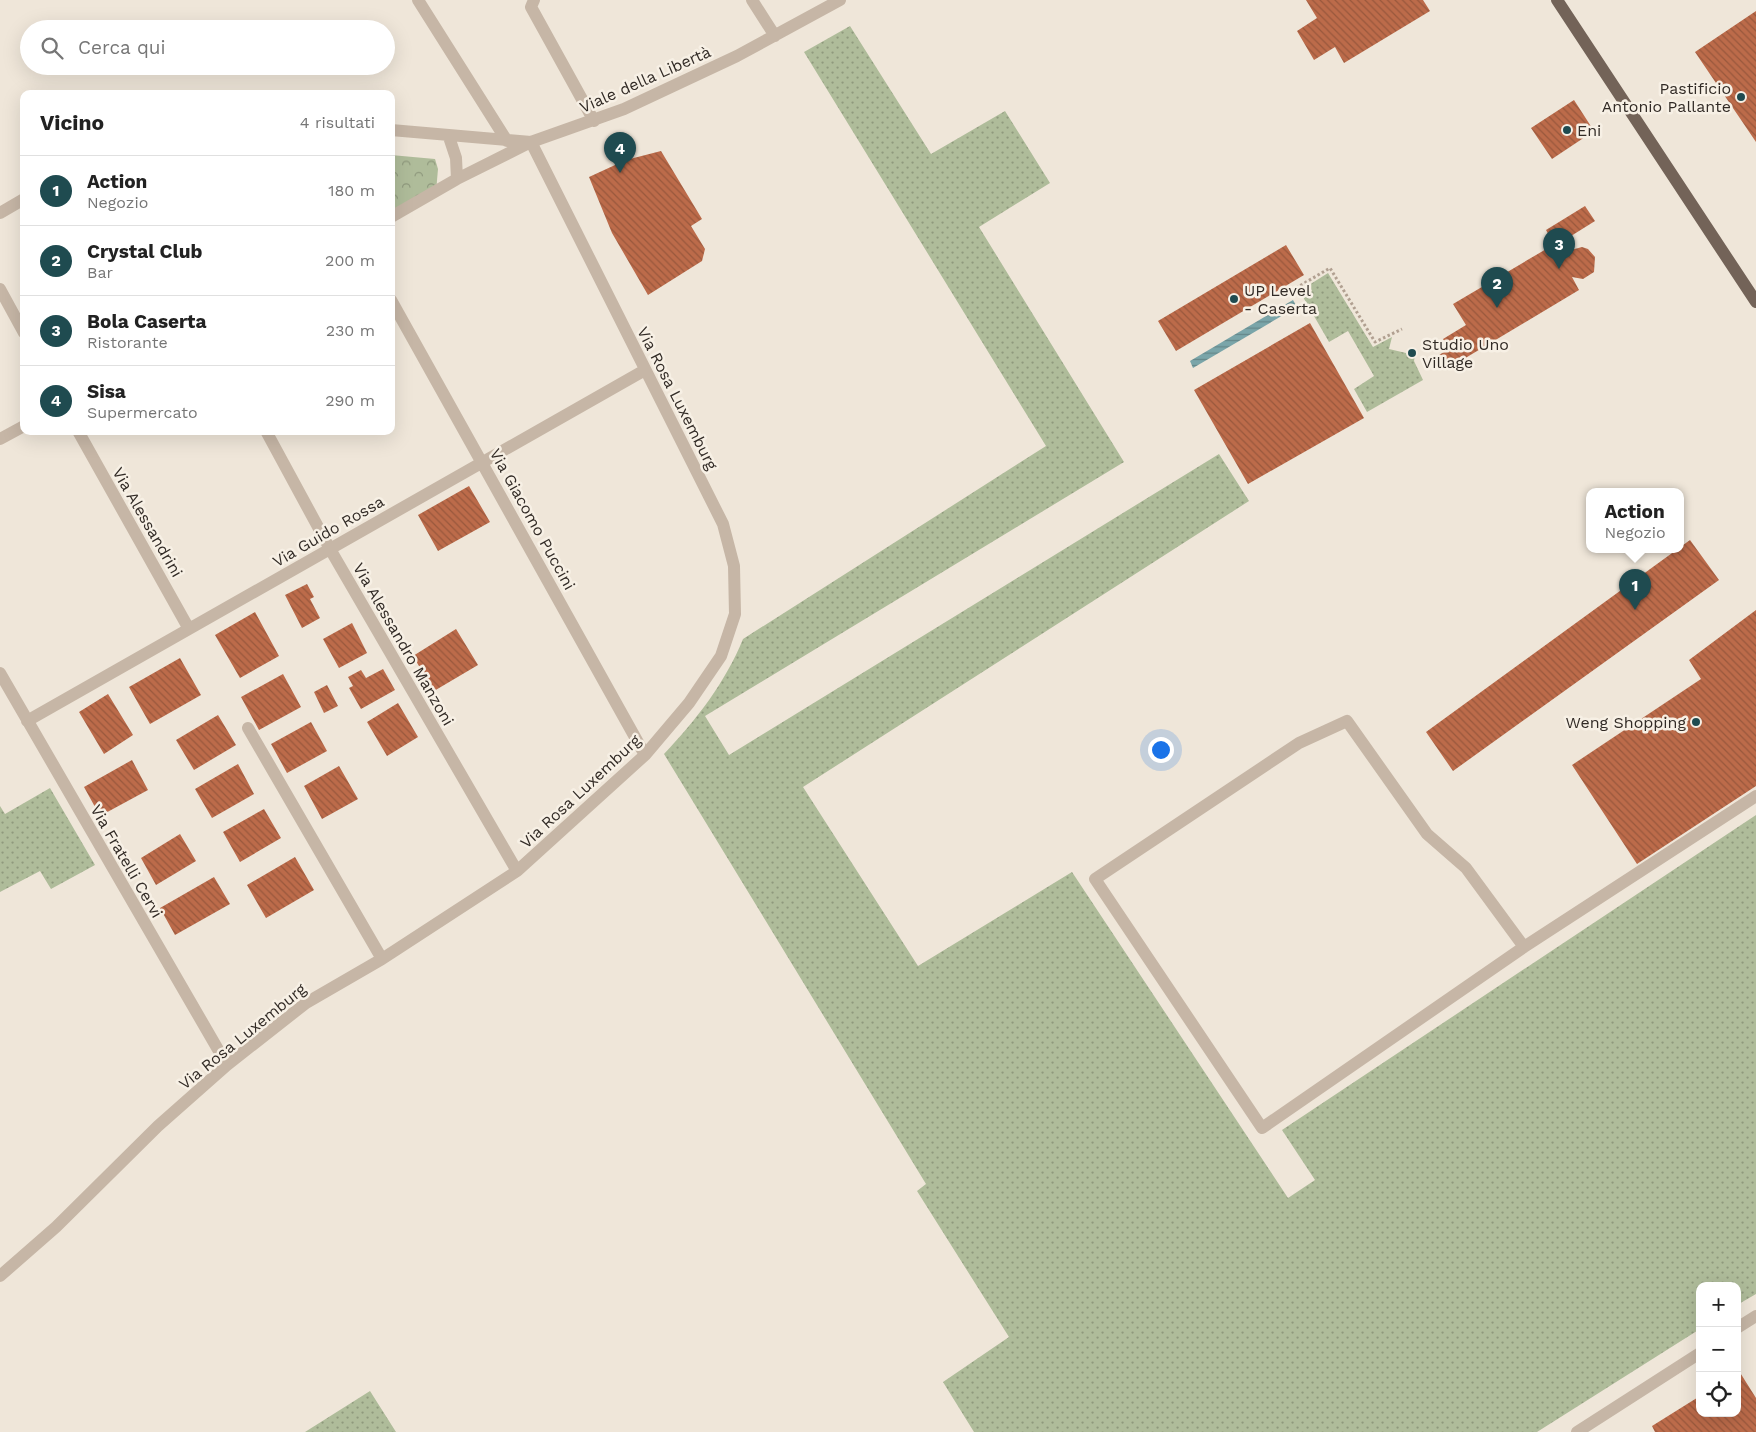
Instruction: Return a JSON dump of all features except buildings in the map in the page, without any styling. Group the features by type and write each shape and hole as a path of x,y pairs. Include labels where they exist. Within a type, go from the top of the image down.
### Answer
{"main road":[{"path":"1558,0 1756,302"}],"street":[{"path":"418,0 507,141"},
{"path":"534,0 532,7 594,121"},
{"path":"752,0 775,36"},
{"name":"Viale della Libertà","path":"395,130 449,137 531,142 594,121 633,105 775,36 840,0"},
{"path":"449,137 456,158 457,179"},
{"path":"395,215 457,179 531,142"},
{"name":"Via Rosa Luxemburg","path":"0,1276 56,1227 158,1126 227,1065 306,1003 382,959 517,870 645,755 689,703 720,656 735,614 734,566 723,524 531,142"},
{"path":"0,214 20,202"},
{"path":"0,289 20,326"},
{"name":"Via Giacomo Puccini","path":"395,307 645,755"},
{"name":"Via Guido Rossa","path":"27,721 645,370"},
{"path":"0,439 20,428"},
{"name":"Via Alessandrini","path":"80,435 189,629"},
{"name":"Via Alessandro Manzoni","path":"268,435 330,549 517,870"},
{"name":"Via Fratelli Cervi","path":"0,673 227,1065"},
{"path":"1524,947 1466,868 1427,834 1346,720 1300,743 1095,879 1262,1128 1524,947 1756,796"},
{"path":"248,728 382,959"},
{"path":"1739,1327 1756,1316"},
{"path":"1577,1432 1696,1355"}],"path":[{"path":"1296,288 1330,268 1375,342 1402,329"}],"green space":[{"path":"850,26 931,154 1005,111 1050,183 979,227 1124,462 705,716 729,755 1219,454 1249,501 803,787 918,966 1072,872 1288,1198 1315,1180 1282,1130 1756,815 1756,1294 1741,1303 1741,1282 1696,1282 1696,1332 1537,1432 974,1432 943,1382 1009,1337 917,1191 926,1184 664,754 709,700 728,671 743,639 1046,446 804,52"},
{"path":"395,155 435,159 438,169 436,192 395,215"},
{"path":"1328,273 1373,347 1392,337 1389,349 1406,353 1416,350 1414,361 1423,380 1367,412 1354,389 1374,376 1348,331 1329,342 1303,297 1312,291 1309,285"},
{"path":"50,788 95,865 51,889 40,871 0,892 0,806 5,814"},
{"path":"370,1391 396,1432 305,1432"}],"water":[{"path":"1293,300 1297,307 1193,368 1190,361"}],"place":[{"name":"Pastificio Antonio Pallante","path":"1741,97"},
{"name":"Eni","path":"1567,130"},
{"name":"Sisa","path":"620,173"},
{"name":"Bola Caserta","path":"1559,269"},
{"name":"UP Level - Caserta","path":"1234,299"},
{"name":"Crystal Club","path":"1497,308"},
{"name":"Studio Uno Village","path":"1412,353"},
{"name":"Action","path":"1635,610"},
{"name":"Weng Shopping","path":"1696,722"}]}
